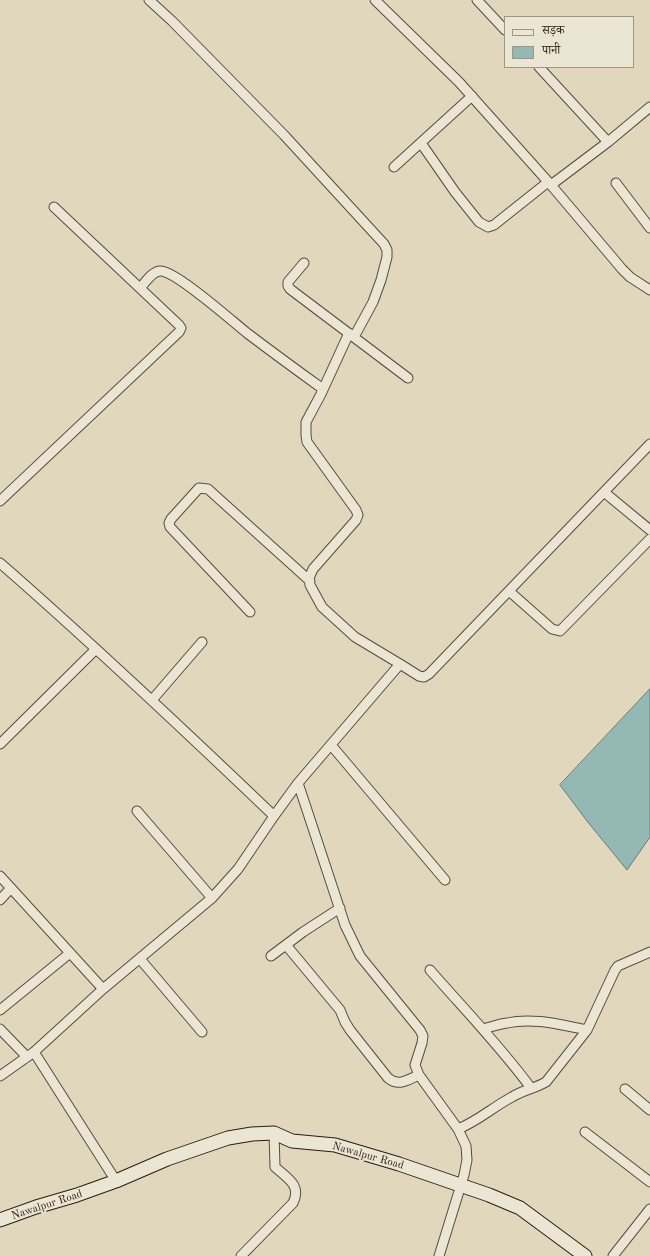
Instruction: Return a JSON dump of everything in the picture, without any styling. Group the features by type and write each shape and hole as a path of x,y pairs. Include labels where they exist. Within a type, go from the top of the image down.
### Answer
{"street":[{"path":"148,0 172,21 284,135 384,244 387,250 387,257 381,280 373,302 352,335 306,422 307,442 356,510 358,515 356,520 313,569 310,585 322,607 354,637 419,676 424,677 429,674 650,444"},
{"path":"375,0 472,96 550,184 622,269 630,277 650,290"},
{"path":"477,0 504,29"},
{"path":"540,68 608,142"},
{"path":"394,168 472,96"},
{"path":"421,143 455,192 479,222 485,226 494,225 608,142 650,107"},
{"path":"616,183 650,228"},
{"path":"0,501 179,332 180,328 179,325 54,207"},
{"path":"304,262 288,282 290,289 408,378"},
{"path":"140,288 154,273 158,271 166,272 188,286 248,334 323,389"},
{"path":"250,612 170,527 169,523 171,519 199,488 208,489 310,580"},
{"path":"604,492 650,530"},
{"path":"509,591 552,629 560,630 650,539"},
{"path":"0,563 152,700 274,816"},
{"path":"152,700 202,642"},
{"path":"0,744 96,649"},
{"path":"0,1076 30,1054 103,989 212,898 238,869 298,783 400,664"},
{"path":"330,745 444,880"},
{"path":"298,783 345,925 360,956 420,1030 423,1036 416,1065 419,1076 458,1129 466,1146 467,1160 461,1185 439,1256"},
{"path":"137,811 212,898"},
{"path":"0,876 103,989"},
{"path":"0,900 11,888"},
{"path":"271,956 340,908"},
{"path":"286,945 340,1010 350,1030 388,1078 393,1082 400,1083 419,1076"},
{"path":"458,1129 472,1124 499,1104 531,1088 540,1086 552,1077 587,1030 618,966 650,952"},
{"path":"0,1010 70,953"},
{"path":"140,959 202,1032"},
{"path":"430,970 483,1029 531,1088"},
{"path":"483,1029 507,1022 520,1021 587,1030"},
{"path":"0,1029 30,1054 116,1181"},
{"path":"625,1089 650,1110"},
{"path":"585,1132 649,1180"},
{"path":"241,1256 293,1203 296,1196 297,1189 275,1167 274,1133"},
{"name":"Nawalpur Road","path":"0,1220 116,1181 167,1158 228,1138 252,1134 274,1133 292,1141 335,1145 398,1164 489,1195 520,1208 585,1256"},
{"path":"613,1256 650,1209"}],"water":[{"path":"650,689 650,837 627,870 560,785"}]}
